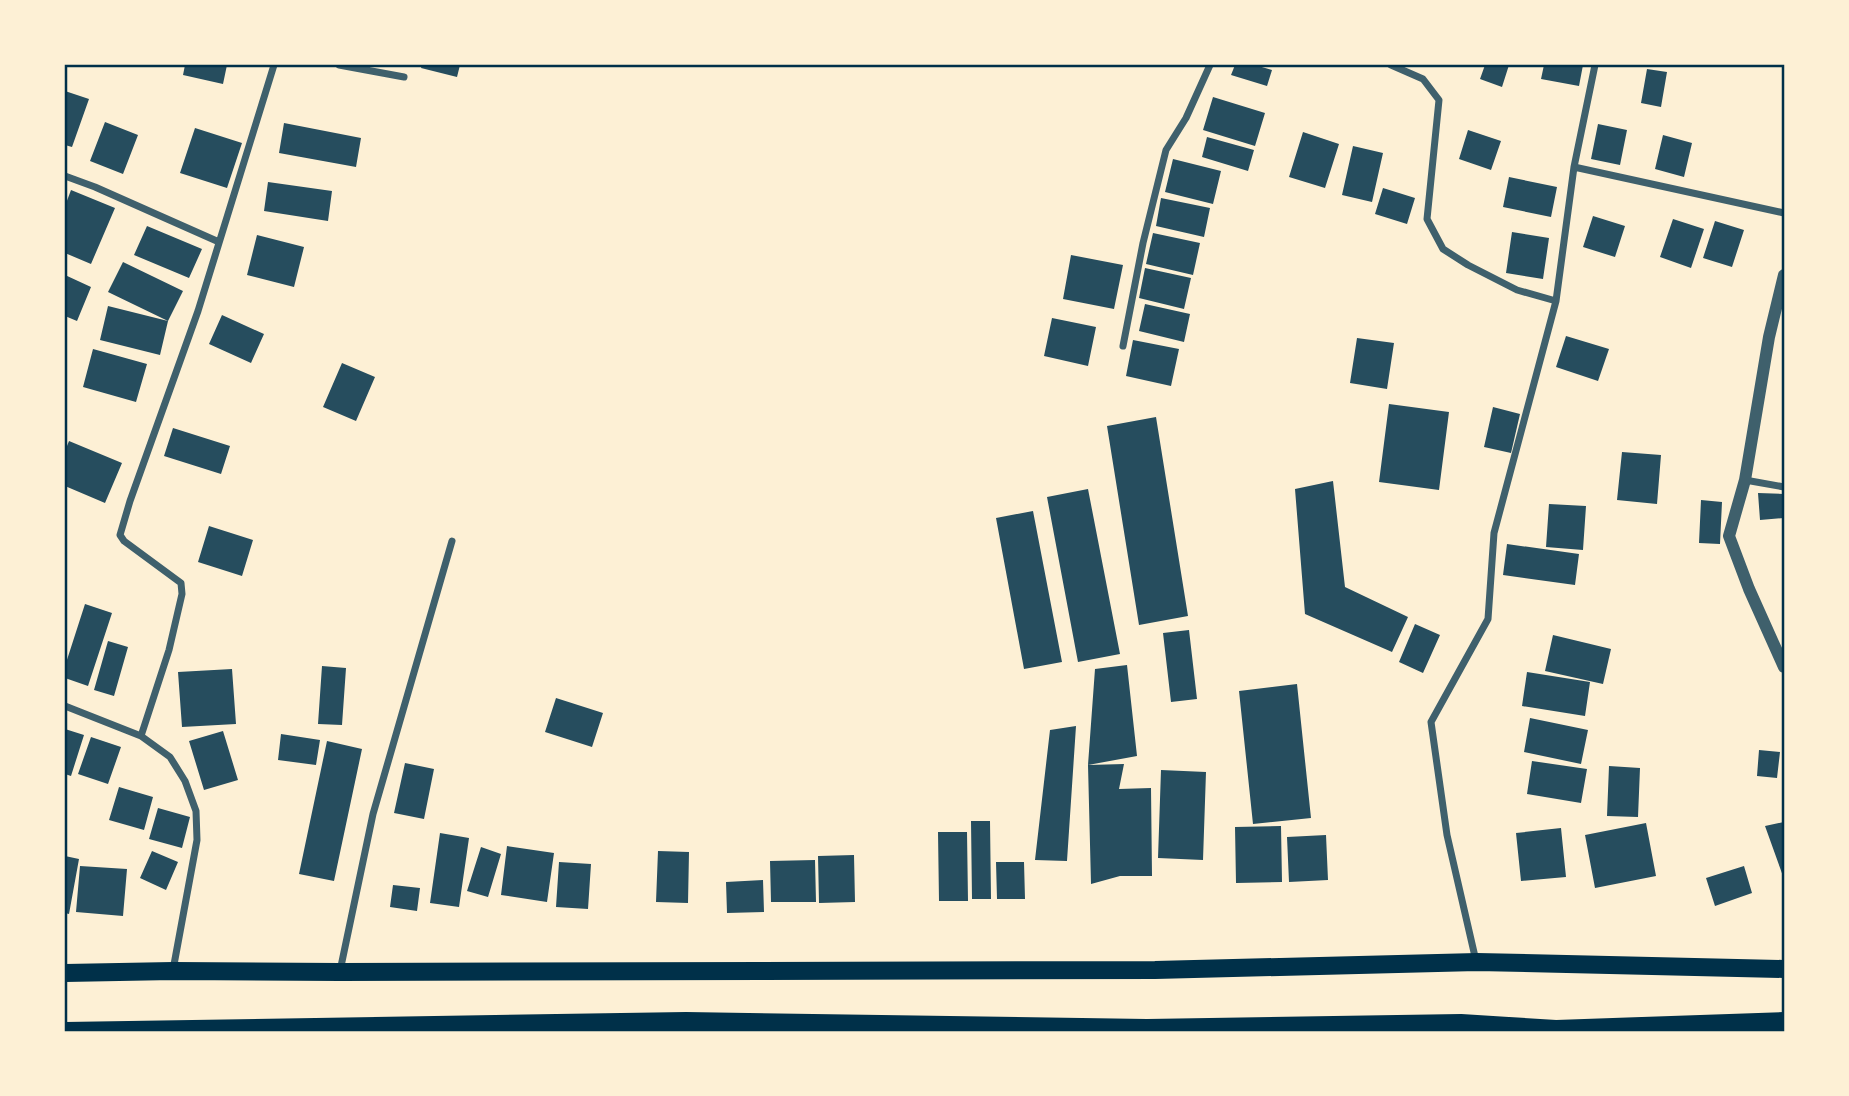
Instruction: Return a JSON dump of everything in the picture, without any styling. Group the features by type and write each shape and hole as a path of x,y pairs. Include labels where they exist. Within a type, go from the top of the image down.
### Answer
{"highway":[{"path":"65,973 1155,970 1477,962 1784,969"},
{"path":"65,1031 264,1030 687,1021 1147,1030 1461,1023 1556,1029 1784,1021"}],"street":[{"path":"141,736 169,650 182,594 181,583 124,541 120,535 198,311 274,65"},
{"path":"339,65 404,77"},
{"path":"1123,346 1143,243 1166,150 1186,118 1210,65"},
{"path":"1391,65 1423,79 1439,100 1427,219 1443,249 1517,290 1556,301"},
{"path":"1477,962 1447,835 1431,722 1488,619 1494,533 1556,301 1574,167 1595,65"},
{"path":"1574,167 1784,214"},
{"path":"65,176 219,242"},
{"path":"1784,275 1769,337 1745,480 1729,536 1784,667"},
{"path":"1745,480 1784,487"},
{"path":"340,972 373,814 452,541"},
{"path":"65,706 141,736 170,757 185,781 196,811 197,840 173,971"}],"building":[{"path":"185,65 227,65 223,84 183,75"},
{"path":"422,65 460,65 457,77 421,68"},
{"path":"1235,65 1255,65 1272,70 1267,86 1231,75"},
{"path":"1485,65 1509,65 1502,87 1480,79"},
{"path":"1544,65 1583,65 1579,86 1541,79"},
{"path":"1647,69 1667,72 1661,107 1641,103"},
{"path":"65,91 89,99 72,147 65,145"},
{"path":"1213,97 1265,113 1255,146 1203,130"},
{"path":"105,122 138,135 123,174 90,161"},
{"path":"284,123 361,138 356,167 279,153"},
{"path":"1598,124 1627,130 1620,165 1591,159"},
{"path":"195,128 242,143 227,188 180,173"},
{"path":"1468,130 1501,141 1491,170 1459,159"},
{"path":"1303,132 1339,144 1325,188 1289,177"},
{"path":"1663,135 1692,143 1684,177 1655,169"},
{"path":"1207,137 1254,150 1248,171 1202,157"},
{"path":"1353,146 1383,153 1372,202 1342,195"},
{"path":"1173,159 1221,171 1213,204 1165,192"},
{"path":"1509,177 1557,187 1551,217 1503,207"},
{"path":"268,182 332,191 328,221 264,211"},
{"path":"1383,188 1415,198 1407,224 1375,214"},
{"path":"71,190 115,208 91,264 65,253 65,206"},
{"path":"1161,198 1210,208 1204,237 1156,226"},
{"path":"1593,216 1625,226 1615,257 1583,247"},
{"path":"1673,219 1704,229 1691,268 1660,257"},
{"path":"1715,221 1744,230 1732,267 1703,258"},
{"path":"147,226 202,249 189,278 134,255"},
{"path":"1512,232 1549,238 1543,279 1506,273"},
{"path":"1153,233 1200,243 1193,275 1146,264"},
{"path":"257,235 304,247 294,287 247,275"},
{"path":"1071,255 1123,265 1114,309 1063,299"},
{"path":"123,262 183,291 168,321 108,292"},
{"path":"1145,268 1191,278 1184,309 1139,298"},
{"path":"65,275 91,287 77,321 65,316"},
{"path":"1145,304 1190,314 1184,342 1139,331"},
{"path":"108,306 168,321 160,355 100,340"},
{"path":"222,315 264,334 251,363 209,344"},
{"path":"1052,318 1096,327 1088,366 1044,356"},
{"path":"1566,336 1609,349 1598,381 1556,367"},
{"path":"1357,338 1394,343 1387,389 1350,383"},
{"path":"1133,340 1179,349 1171,386 1126,376"},
{"path":"93,349 147,364 136,402 83,387"},
{"path":"342,363 375,377 356,421 323,407"},
{"path":"1389,404 1449,412 1439,490 1379,482"},
{"path":"1493,407 1520,414 1511,453 1484,447"},
{"path":"1156,417 1188,616 1139,625 1107,426"},
{"path":"173,428 230,446 221,474 164,456"},
{"path":"69,441 122,463 105,503 65,486 65,451"},
{"path":"1622,452 1661,455 1657,504 1617,500"},
{"path":"1333,481 1345,587 1408,617 1392,652 1305,614 1295,489"},
{"path":"1088,489 1120,654 1078,662 1047,497"},
{"path":"1758,493 1784,494 1784,518 1760,520"},
{"path":"1701,500 1722,502 1720,544 1699,543"},
{"path":"1549,504 1586,506 1583,550 1546,547"},
{"path":"1033,511 1062,662 1024,669 996,518"},
{"path":"209,526 253,540 242,576 198,562"},
{"path":"1507,544 1579,554 1575,585 1503,575"},
{"path":"85,604 112,613 88,686 65,678 65,666"},
{"path":"1415,624 1440,635 1423,673 1399,662"},
{"path":"1189,630 1197,699 1171,702 1163,633"},
{"path":"1553,635 1611,649 1603,684 1545,671"},
{"path":"108,641 128,647 114,696 94,690"},
{"path":"1127,665 1137,756 1088,765 1095,669"},
{"path":"322,666 346,668 342,725 318,724"},
{"path":"232,669 236,724 182,727 178,672"},
{"path":"1527,672 1590,682 1585,716 1522,706"},
{"path":"1297,684 1311,818 1253,824 1239,691"},
{"path":"556,698 603,713 592,747 545,732"},
{"path":"1530,718 1588,730 1581,764 1524,752"},
{"path":"1076,726 1067,861 1035,860 1050,730"},
{"path":"65,729 84,735 71,776 65,774"},
{"path":"223,731 238,780 204,790 189,741"},
{"path":"281,734 320,740 316,765 278,760"},
{"path":"91,737 121,747 108,784 78,774"},
{"path":"327,741 362,749 334,881 299,874"},
{"path":"1759,750 1780,752 1777,778 1757,776"},
{"path":"1532,761 1587,769 1581,803 1527,794"},
{"path":"405,763 434,769 424,819 394,813"},
{"path":"1124,764 1119,789 1151,788 1152,876 1120,876 1091,884 1088,765"},
{"path":"1609,766 1640,768 1638,817 1607,816"},
{"path":"1161,770 1206,772 1203,860 1158,858"},
{"path":"119,787 153,797 144,830 109,820"},
{"path":"158,808 190,817 182,848 149,839"},
{"path":"971,821 990,821 991,899 972,899"},
{"path":"1784,822 1784,879 1765,826"},
{"path":"1646,823 1656,876 1595,888 1585,835"},
{"path":"1281,826 1282,882 1236,883 1235,827"},
{"path":"1561,828 1566,877 1521,881 1516,833"},
{"path":"938,832 967,832 968,901 939,901"},
{"path":"440,833 469,838 459,907 430,903"},
{"path":"1326,835 1328,880 1289,882 1287,837"},
{"path":"507,846 554,853 547,902 501,895"},
{"path":"481,847 501,854 488,897 467,891"},
{"path":"152,851 178,862 166,890 140,878"},
{"path":"658,851 689,852 688,903 656,902"},
{"path":"854,855 855,902 819,903 818,856"},
{"path":"65,856 79,859 69,914 65,913"},
{"path":"815,860 816,902 771,902 770,861"},
{"path":"559,862 591,864 588,909 556,907"},
{"path":"996,862 1024,862 1025,899 997,899"},
{"path":"80,866 127,869 123,916 76,912"},
{"path":"1744,866 1752,893 1715,906 1706,878"},
{"path":"763,880 764,912 727,913 726,882"},
{"path":"393,885 420,888 417,911 390,907"}]}
